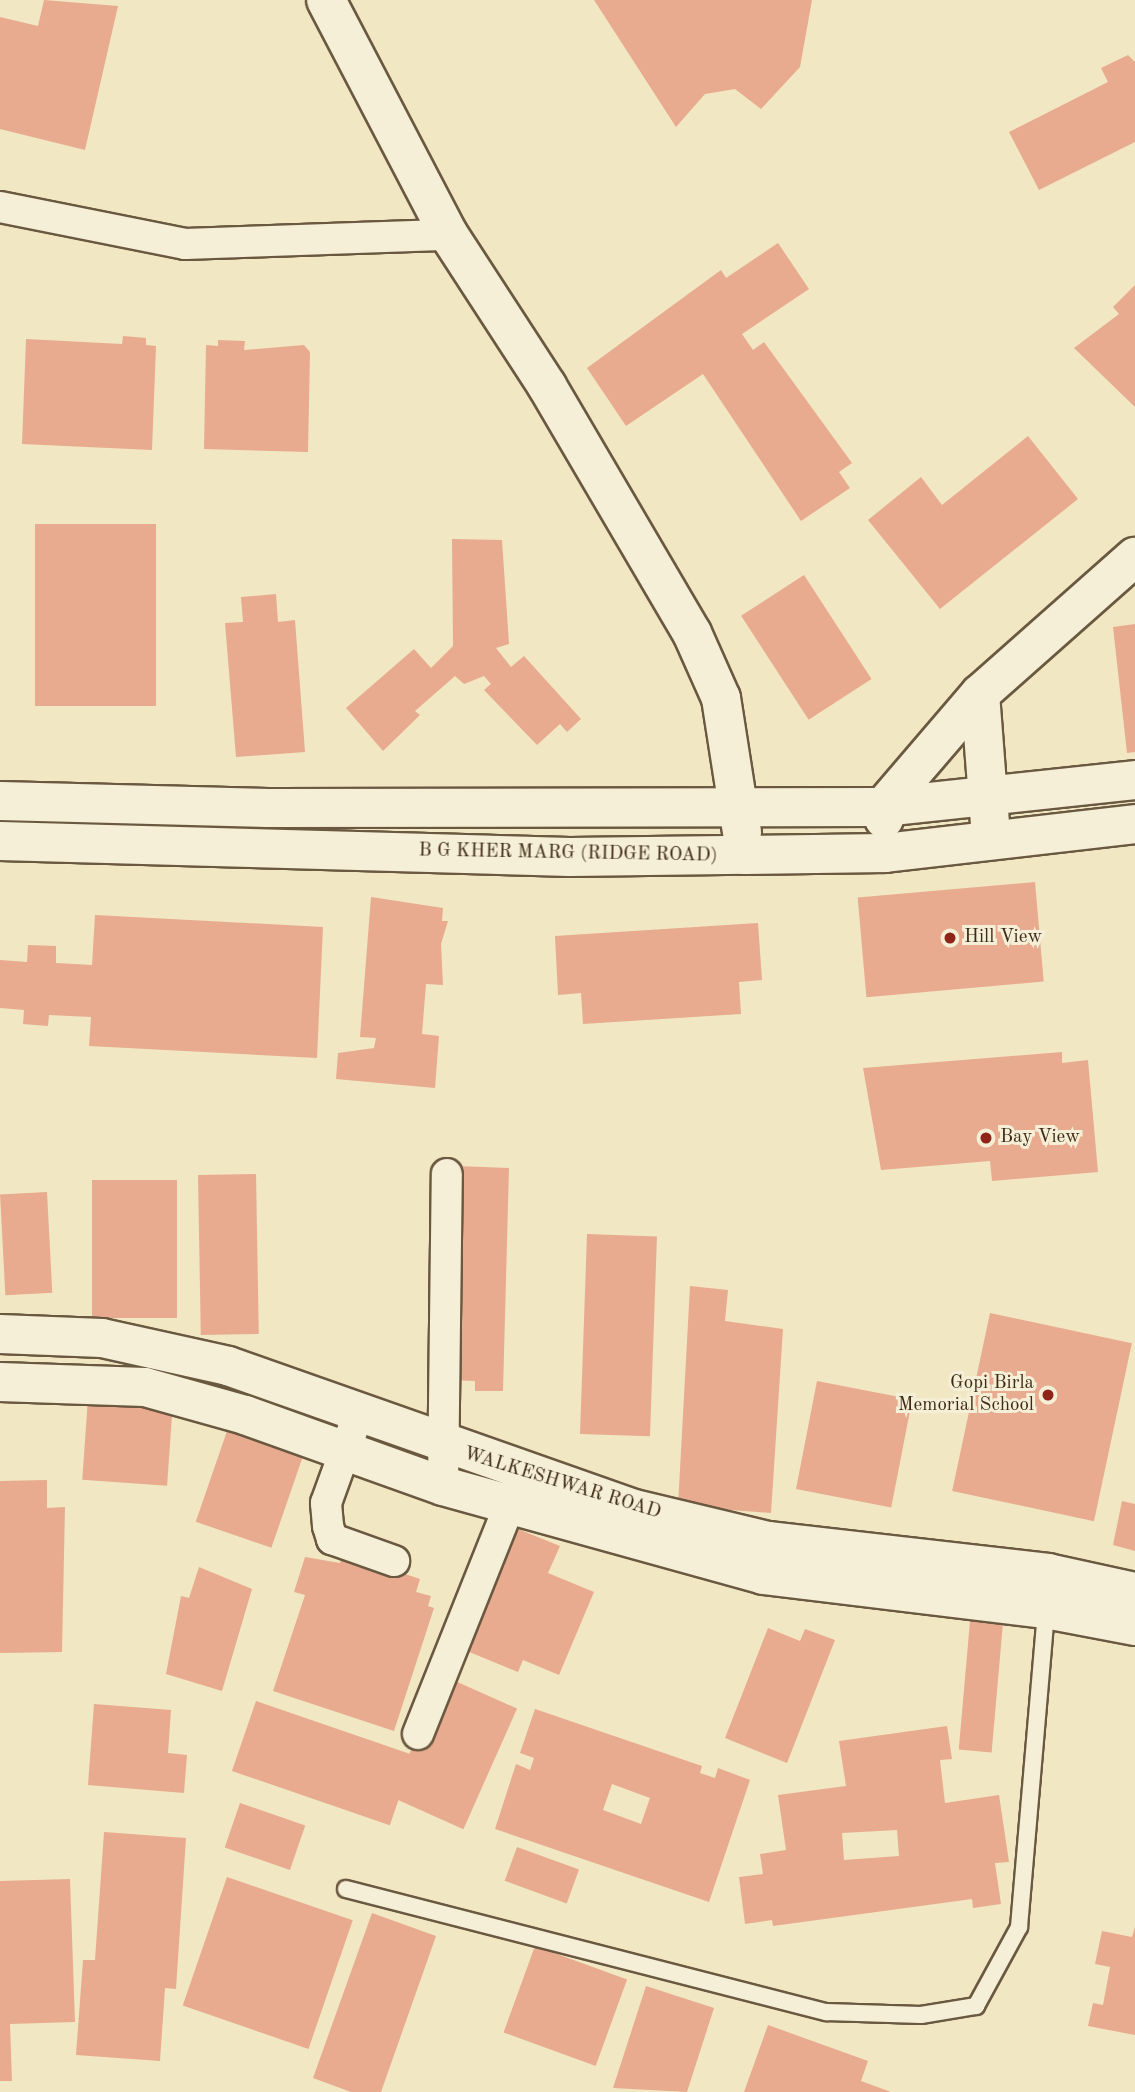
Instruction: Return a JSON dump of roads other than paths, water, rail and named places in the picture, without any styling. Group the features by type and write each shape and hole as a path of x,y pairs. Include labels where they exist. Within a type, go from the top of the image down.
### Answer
{"street":[{"path":"326,0 449,235 547,386 692,633 721,698 745,855"},
{"path":"0,207 185,244 449,235"},
{"path":"886,853 883,807 980,694 1135,557"},
{"path":"980,694 985,800 993,844"},
{"path":"0,801 268,808 883,807 985,800 1135,780"},
{"name":"B G KHER MARG (RIDGE ROAD)","path":"0,841 570,857 886,853 993,844 1135,824"},
{"path":"443,1486 447,1174"},
{"name":"WALKESHWAR ROAD","path":"0,1334 102,1338 228,1366 359,1412 445,1448 517,1488"},
{"name":"WALKESHWAR ROAD","path":"0,1382 145,1387 345,1449 443,1486 517,1488 635,1509 766,1558 1047,1591 1135,1592"},
{"path":"359,1412 326,1503 332,1539 394,1561"},
{"path":"418,1734 517,1488"},
{"name":"WALKESHWAR ROAD","path":"1047,1591 1135,1626"}],"lane":[{"path":"346,1889 826,2012 921,2015 976,2006 1019,1927 1047,1591"}],"place":[{"name":"Hill View","path":"950,938"},
{"name":"Bay View","path":"986,1138"},
{"name":"Gopi Birla Memorial School","path":"1048,1395"}]}
